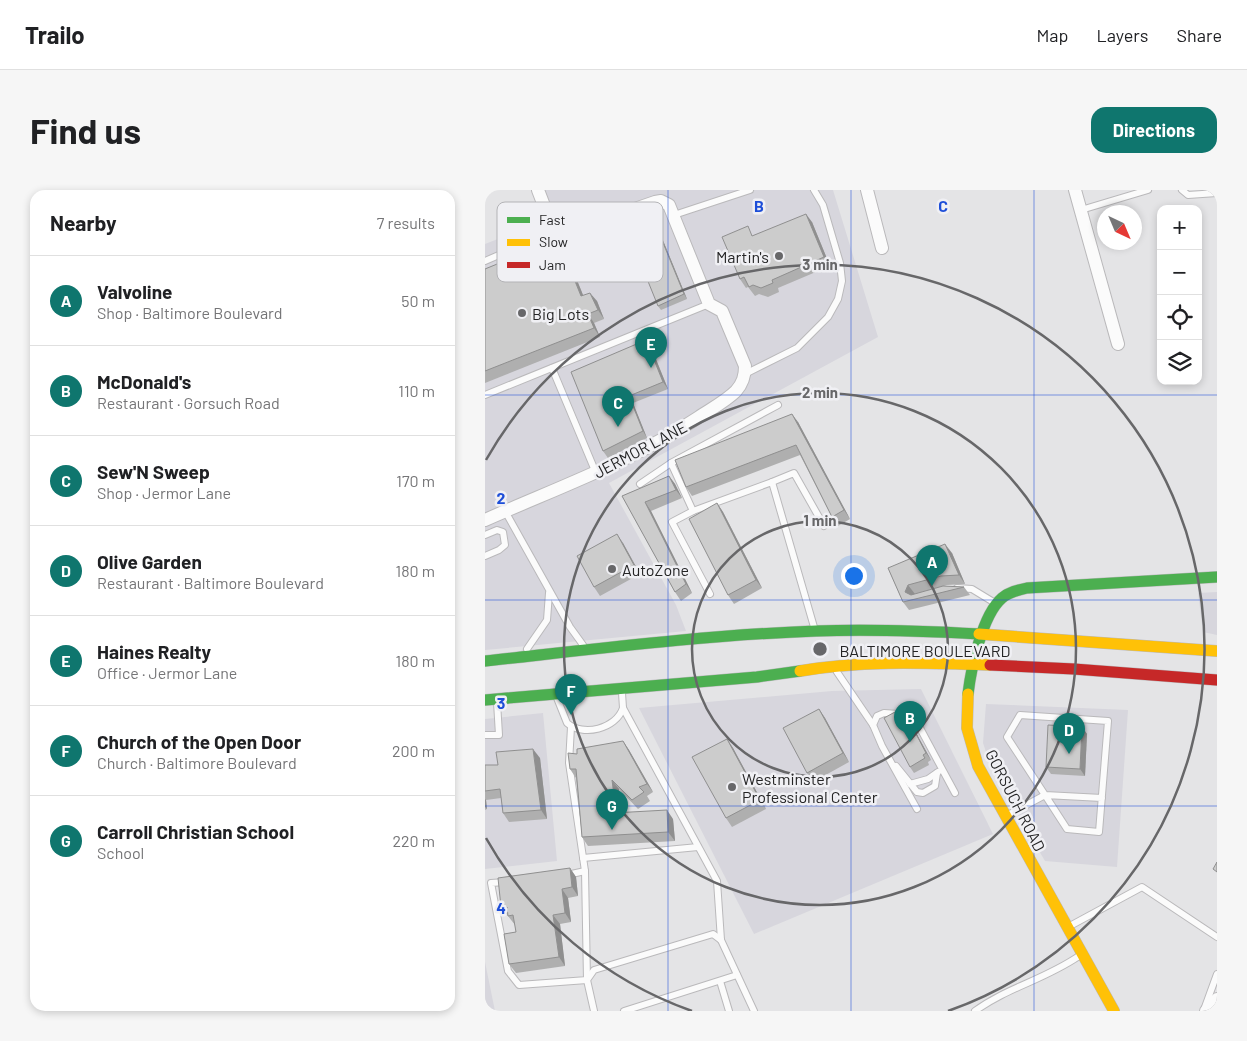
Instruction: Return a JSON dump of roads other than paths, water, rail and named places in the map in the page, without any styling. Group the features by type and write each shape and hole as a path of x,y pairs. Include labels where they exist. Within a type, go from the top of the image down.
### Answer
{"main road":[{"name":"GORSUCH ROAD","path":"1114,1011 1066,929 984,778 969,740 968,688 973,665 988,618 996,604 1007,592 1027,588 1217,577"},
{"name":"BALTIMORE BOULEVARD","path":"485,661 675,640 815,631 923,631 1095,640 1217,651"},
{"name":"BALTIMORE BOULEVARD","path":"491,699 621,686 758,677 834,666 973,665 1052,667 1217,680"}],"street":[{"path":"538,190 542,202"},
{"path":"867,190 882,248"},
{"path":"1075,190 1118,344"},
{"path":"655,202 661,200 669,205 709,304 722,311 745,366 745,374"},
{"name":"JERMOR LANE","path":"485,520 596,473 674,434 737,390 745,374"},
{"path":"1205,1011 1217,999"}],"lane":[{"path":"674,215 750,190"},
{"path":"745,374 797,348 828,317 838,299 842,282 840,263 823,205 814,190"},
{"path":"1081,210 1148,190"},
{"path":"1182,190 1189,195 1217,193"},
{"path":"485,260 497,255"},
{"path":"485,395 709,304"},
{"path":"552,368 596,473"},
{"path":"640,484 671,462 778,404"},
{"path":"671,462 693,511"},
{"path":"710,594 672,522 693,511 794,473 824,526"},
{"path":"772,482 815,631"},
{"path":"505,511 549,592 570,627 587,650"},
{"path":"485,535 497,530 503,532 506,538 505,545 485,556"},
{"path":"951,589 960,587 972,589 996,604"},
{"path":"521,657 543,629 547,620 550,610 549,592"},
{"path":"834,666 873,725 917,809"},
{"path":"621,686 623,708 717,881 721,940 754,1011"},
{"path":"556,692 561,713 571,727 569,763 585,871 587,980 594,1011"},
{"path":"485,735 499,735 491,699"},
{"path":"571,727 595,728 612,724 621,714 623,708"},
{"path":"873,725 877,716 884,713 913,716 939,770 955,793"},
{"path":"1020,715 1107,721 1099,832 1067,830 1045,795 1007,737 1020,715"},
{"path":"891,762 904,774 917,792 929,791 935,786 939,770"},
{"path":"910,784 928,778 939,770"},
{"path":"1005,817 1045,795 1101,798"},
{"path":"583,858 698,847"},
{"path":"559,876 585,871"},
{"path":"513,882 491,883 508,971 519,985 587,980"},
{"path":"1066,929 1142,887 1217,937"},
{"path":"587,980 594,970 713,934 721,940"},
{"path":"975,1011 994,997 1044,978 1081,955"},
{"path":"1205,1011 1217,974"},
{"path":"623,1011 737,975"},
{"path":"720,980 729,1011"}],"place":[{"name":"Martin's","path":"779,256"},
{"name":"Big Lots","path":"522,313"},
{"name":"Haines Realty","path":"651,368"},
{"name":"Sew'N Sweep","path":"618,427"},
{"name":"AutoZone","path":"612,569"},
{"name":"Valvoline","path":"932,586"},
{"name":"Church of the Open Door","path":"571,715"},
{"name":"McDonald's","path":"910,742"},
{"name":"Olive Garden","path":"1069,754"},
{"name":"Westminster Professional Center","path":"732,787"},
{"name":"Carroll Christian School","path":"612,830"}]}
